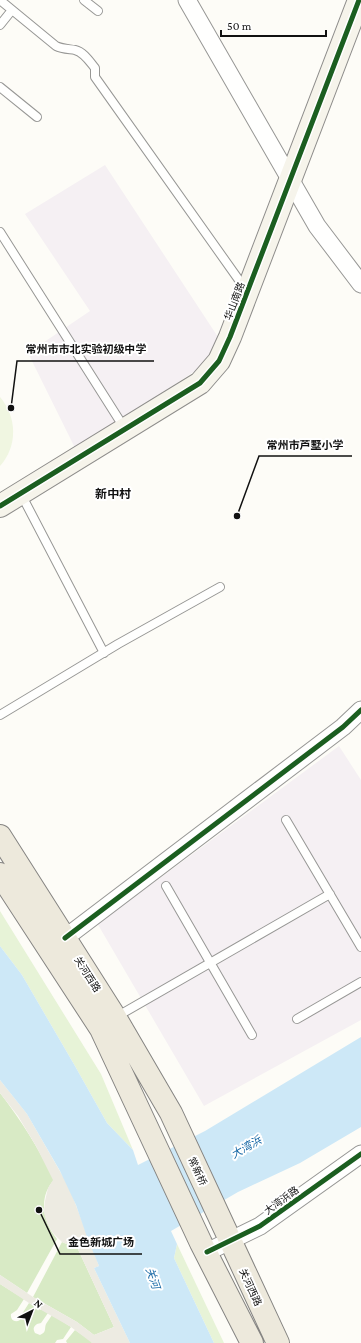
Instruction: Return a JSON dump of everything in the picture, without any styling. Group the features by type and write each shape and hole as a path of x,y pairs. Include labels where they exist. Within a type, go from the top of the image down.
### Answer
{"main road":[{"name":"关河西路","path":"0,836 115,1017 172,1113"},
{"name":"关河西路","path":"0,874 101,1029 204,1248"},
{"name":"常新桥","path":"172,1113 227,1235"},
{"name":"关河西路","path":"227,1235 278,1343"},
{"path":"204,1248 252,1343"}],"street":[{"path":"187,0 318,226 361,284"},
{"name":"华山南路","path":"0,506 200,383 219,361 230,337 291,178 357,1"},
{"path":"65,938 343,727 361,710"},
{"name":"大湾浜路","path":"204,1248 227,1235 260,1226 361,1154"}],"lane":[{"path":"0,0 56,46 62,49 77,50 95,68 95,77 247,292"},
{"path":"84,0 98,11"},
{"path":"0,25 12,10"},
{"path":"0,87 37,117"},
{"path":"0,232 125,429"},
{"path":"21,493 104,653"},
{"path":"0,715 104,653 220,587"},
{"path":"286,820 361,947"},
{"path":"166,886 252,1035"},
{"path":"115,1017 330,894"},
{"path":"298,1019 361,982"}],"shaded area":[{"path":"105,165 218,337 204,365 76,450 28,353 90,311 25,214"},
{"path":"339,746 361,780 361,1020 204,1106 97,923"},
{"path":"0,1080 27,1114 69,1187 99,1266 94,1268 130,1343 92,1343 71,1327 29,1303 0,1284 0,1275 33,1297 77,1322 94,1335 114,1327 76,1245 69,1245 62,1242 53,1233 48,1225 44,1213 45,1201 48,1188 53,1180 36,1146 18,1116 0,1093"}],"green space":[{"path":"0,397 10,413 13,432 10,450 0,466"},
{"path":"0,911 101,1074 133,1150 107,1123 22,975 0,946"},
{"path":"0,1093 29,1135 54,1180 46,1194 44,1210 48,1225 57,1239 27,1293 0,1275"},
{"path":"62,1242 69,1245 76,1245 114,1327 94,1335 77,1322 33,1297"},
{"path":"177,1244 224,1343 214,1343 174,1258"},
{"path":"0,1284 24,1299 17,1310 11,1314 11,1318 13,1320 20,1320 29,1303 48,1313 41,1323 35,1326 35,1333 40,1335 44,1333 46,1324 52,1315 71,1327 63,1339 57,1340 55,1343 0,1343"},
{"path":"75,1330 92,1343 67,1343 66,1341"}],"water":[{"path":"0,946 22,975 107,1123 133,1150 138,1165 205,1131 361,1037 361,1127 300,1163 238,1192 171,1231 177,1244 174,1258 214,1343 130,1343 94,1268 99,1266 76,1205 60,1171 27,1114 0,1080"}],"cycle path":[{"path":"0,506 200,383 219,361 230,337 359,0"},
{"path":"65,938 343,727 361,710"},
{"path":"207,1252 260,1226 361,1154"}],"place":[{"name":"常州市市北实验初级中学","path":"11,408"},
{"name":"常州市芦墅小学","path":"237,516"},
{"name":"金色新城广场","path":"39,1210"}],"district":[{"name":"新中村","path":"113,494"}],"water label":[{"name":"大湾浜","path":"246,1147"},
{"name":"关河","path":"153,1278"}]}
